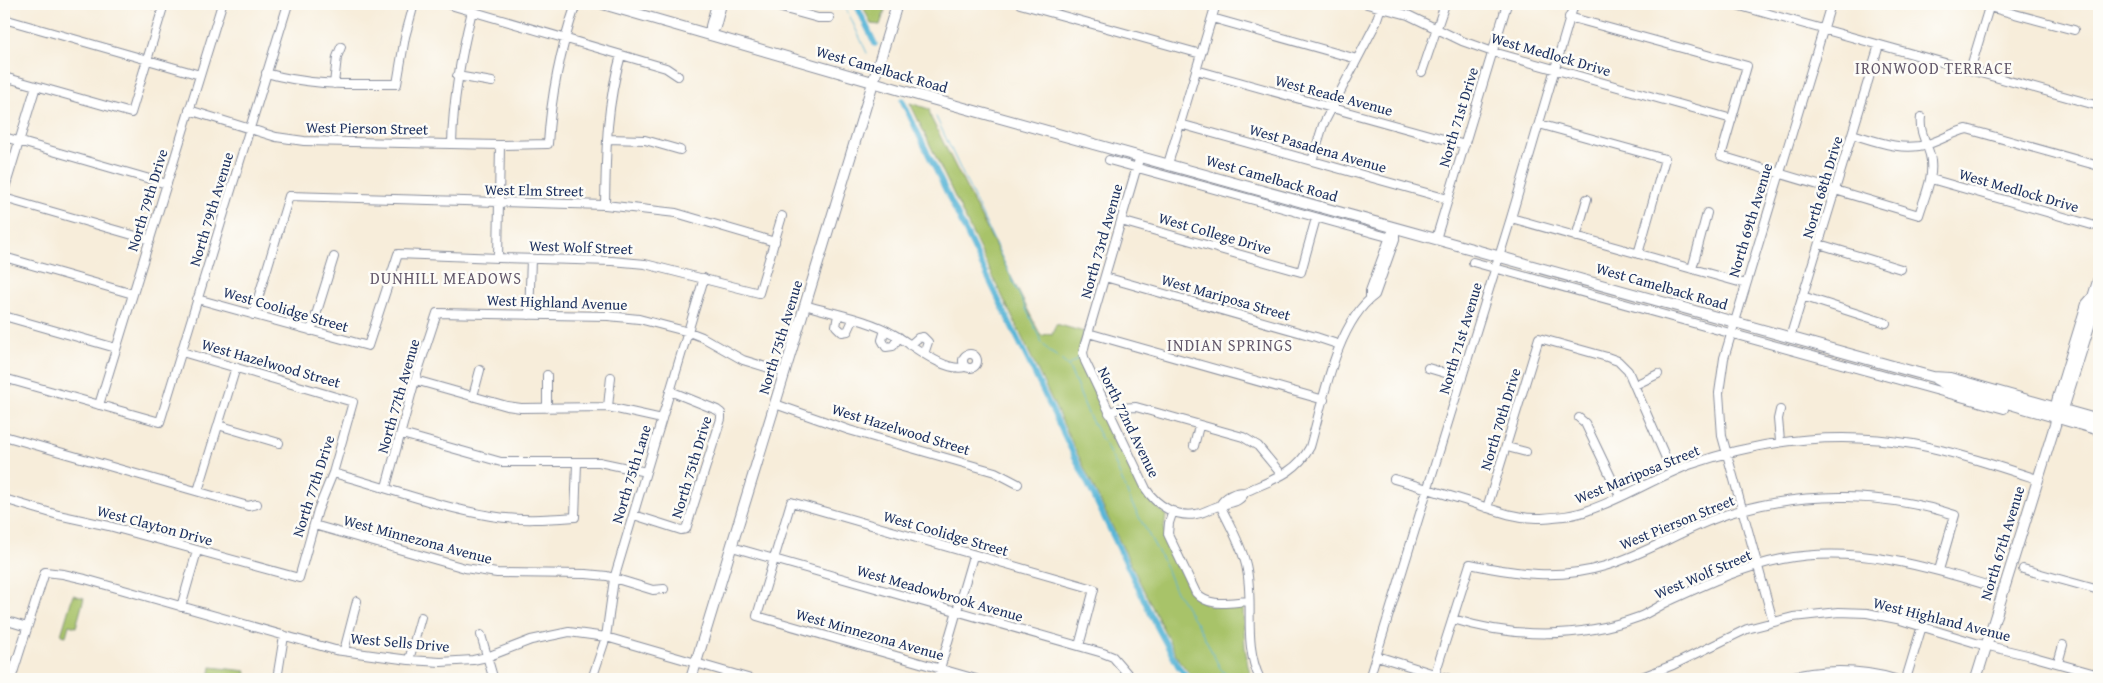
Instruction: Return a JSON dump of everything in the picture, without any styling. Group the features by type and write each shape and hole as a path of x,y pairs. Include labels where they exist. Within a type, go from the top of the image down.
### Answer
{"main road":[{"name":"West Camelback Road","path":"604,4 873,82 1790,338 1932,377 1950,378 2058,411 2099,420"},
{"name":"North 75th Avenue","path":"684,679 696,663 897,4"},
{"name":"North 67th Avenue","path":"1976,679 2058,411 2095,307 2093,297 2099,278"},
{"name":"West Camelback Road","path":"2058,411 2099,430"}],"street":[{"path":"4,77 131,113 164,5 151,4"},
{"name":"North 79th Drive","path":"99,405 222,4"},
{"name":"North 79th Avenue","path":"99,405 160,422 288,4"},
{"path":"266,73 296,81 334,84 397,84 405,37 414,4"},
{"path":"447,4 666,68 678,76"},
{"path":"565,38 576,4"},
{"path":"710,35 710,26 716,4"},
{"path":"710,35 716,27 722,4"},
{"path":"767,4 818,18 830,18"},
{"path":"1020,4 1201,54"},
{"path":"1168,164 1216,4"},
{"name":"West Medlock Drive","path":"1367,4 1381,6 1408,15 1462,41 1493,52 1732,119"},
{"path":"1422,72 1445,4"},
{"name":"North 71st Drive","path":"1436,239 1507,4"},
{"name":"North 71st Avenue","path":"1369,679 1500,257 1574,4"},
{"path":"1733,4 2099,106"},
{"name":"North 69th Avenue","path":"1773,621 1719,421 1719,399 1722,369 1734,322 1831,4"},
{"path":"1970,70 1990,5 2074,30"},
{"path":"1312,161 1323,124 1374,25 1381,6"},
{"path":"452,144 453,108 472,11"},
{"path":"1570,17 1747,66 1721,156 1919,215 1931,180 1932,170 1927,145 1920,127 1921,117"},
{"path":"1212,18 1357,59"},
{"path":"4,19 200,75"},
{"name":"West Pierson Street","path":"189,110 276,137 304,141 500,145 548,144 552,93 565,38"},
{"name":"North 68th Drive","path":"1790,338 1879,44"},
{"path":"334,84 337,57 341,47"},
{"path":"605,205 607,139 613,82 621,55"},
{"name":"West Reade Avenue","path":"1196,70 1330,109 1465,145"},
{"path":"458,76 492,82"},
{"path":"4,191 36,86"},
{"name":"West Pasadena Avenue","path":"1180,124 1448,199"},
{"path":"1539,124 1665,159 1638,254"},
{"path":"1852,134 1904,147 1927,145 1958,131 1968,129 2099,166"},
{"path":"4,137 167,184"},
{"path":"607,139 644,140 680,150"},
{"path":"498,258 500,145"},
{"name":"North 73rd Avenue","path":"1088,333 1140,156"},
{"name":"West Camelback Road","path":"1109,160 1392,238"},
{"name":"West Medlock Drive","path":"1931,180 2099,227"},
{"name":"West Elm Street","path":"253,315 289,196 605,205 676,213 775,242"},
{"path":"4,198 150,240"},
{"path":"1576,237 1587,199"},
{"path":"1692,269 1707,213"},
{"path":"775,242 782,216"},
{"name":"West College Drive","path":"1121,221 1301,272 1316,218"},
{"path":"1511,218 1746,284"},
{"path":"1248,601 1212,602 1200,598 1168,534 1173,510 1191,515 1220,505 1236,502 1242,498 1245,492 1292,470 1301,461 1310,447 1340,345 1352,323 1376,294 1383,264 1395,228"},
{"name":"West Wolf Street","path":"368,346 398,254 612,260 645,264 759,293 775,242"},
{"path":"1819,244 1901,269"},
{"path":"4,257 133,294"},
{"path":"311,331 334,257"},
{"path":"529,315 531,259"},
{"name":"West Camelback Road","path":"1473,262 2004,409"},
{"name":"West Mariposa Street","path":"1104,277 1340,345"},
{"name":"North 75th Lane","path":"592,679 606,637 614,578 704,278"},
{"path":"1802,296 1886,323"},
{"name":"West Coolidge Street","path":"197,299 368,346"},
{"path":"805,305 885,330 924,354 956,368 965,367"},
{"name":"West Highland Avenue","path":"437,313 626,317 689,332 702,337 743,360 785,373"},
{"name":"North 77th Avenue","path":"386,487 402,434 415,380 437,313"},
{"path":"838,315 836,326 842,332 848,331 853,320"},
{"path":"4,316 116,348"},
{"path":"885,330 882,340 886,347 893,346 899,337"},
{"path":"1088,333 1324,400"},
{"name":"North 72nd Avenue","path":"1088,333 1083,356 1109,413 1150,496 1162,506 1173,510"},
{"path":"910,345 918,338 926,339 928,346 924,354"},
{"name":"North 70th Drive","path":"1488,508 1539,338 1618,361 1625,367 1635,385"},
{"name":"West Hazelwood Street","path":"182,352 353,402"},
{"path":"198,491 236,367"},
{"path":"1428,368 1462,378"},
{"path":"473,396 480,370"},
{"path":"1658,374 1635,385 1672,472"},
{"path":"547,375 547,408"},
{"path":"608,407 611,377"},
{"path":"4,378 99,405"},
{"path":"415,380 507,406 547,408 608,407 662,418"},
{"name":"North 75th Drive","path":"634,515 681,530 686,529 721,419 721,413 717,410 670,391"},
{"name":"North 77th Drive","path":"299,578 353,402"},
{"name":"West Hazelwood Street","path":"775,404 849,430 996,472 1018,484"},
{"path":"1109,413 1128,406 1250,440 1258,446 1282,475"},
{"path":"1780,410 1778,419 1780,441"},
{"path":"1579,418 1585,423 1620,496"},
{"path":"218,425 279,442"},
{"path":"1194,446 1199,426"},
{"path":"402,434 502,462 599,462 646,472"},
{"path":"4,436 248,506 258,504"},
{"name":"West Mariposa Street","path":"1394,479 1488,508 1521,516 1538,518 1565,516 1588,511 1672,472 1727,453 1780,441 1849,438 1912,444 1955,454 2038,479"},
{"path":"1507,446 1526,452"},
{"path":"332,473 492,516 518,519 575,517 577,463"},
{"name":"West Pierson Street","path":"1453,619 1470,564 1500,571 1542,576 1584,572 1620,561 1702,524 1742,510 1781,502 1842,497 1894,501 1956,515 1939,570"},
{"name":"West Clayton Drive","path":"4,499 299,578"},
{"name":"West Coolidge Street","path":"774,559 791,502 1094,590 1079,646"},
{"path":"1220,505 1246,566 1250,642 1260,679"},
{"name":"West Minnezona Avenue","path":"314,525 465,568 497,573 586,574 614,578 654,590 664,589"},
{"name":"West Meadowbrook Avenue","path":"732,547 1113,657 1132,679"},
{"path":"181,606 197,551"},
{"name":"West Wolf Street","path":"1453,619 1478,627 1517,633 1561,633 1591,629 1639,616 1713,581 1757,565 1810,555 1856,554 1897,560 1939,570 1993,587"},
{"path":"937,679 973,556"},
{"name":"West Minnezona Avenue","path":"774,559 757,616 976,679"},
{"path":"2023,569 2099,590"},
{"name":"West Sells Drive","path":"27,627 45,572 70,576 344,651 409,660 463,662 487,657 552,634 585,633 606,637 751,679"},
{"path":"344,651 357,600"},
{"name":"West Highland Avenue","path":"1636,679 1689,657 1747,629 1773,621 1812,614 1867,613 1897,618 2099,675"},
{"path":"409,660 421,617"},
{"path":"1435,674 1453,619"},
{"path":"4,620 27,627 11,679"},
{"path":"1906,679 1922,626"},
{"path":"480,635 493,677"},
{"path":"277,679 284,636"},
{"path":"2058,663 2063,645"},
{"path":"1377,656 1450,679"},
{"path":"1782,679 1844,670 1865,672 1894,679"}],"green space":[{"path":"862,4 887,4 880,25 871,24"},
{"path":"910,103 929,109 931,118 1041,336 1052,335 1056,324 1084,332 1079,349 1081,363 1142,488 1151,502 1166,515 1164,531 1166,538 1189,586 1195,595 1209,605 1243,607 1245,647 1248,666 1253,679 1194,679 1178,659 1111,524"},
{"path":"73,595 84,598 76,627 69,625 66,636 61,635"},
{"path":"211,667 246,671 245,679 209,679"}],"waterway":[{"path":"844,4 867,53"},
{"path":"856,4 875,44"},
{"path":"902,100 1158,629 1178,666 1189,679"},
{"path":"936,117 1042,343 1069,367 1089,416 1114,461 1132,504 1164,563 1174,588 1203,634 1220,668 1230,679"},
{"path":"1069,365 1080,357"}],"district":[{"name":"IRONWOOD TERRACE","path":"1934,68"},
{"name":"DUNHILL MEADOWS","path":"446,278"},
{"name":"INDIAN SPRINGS","path":"1230,345"}]}
